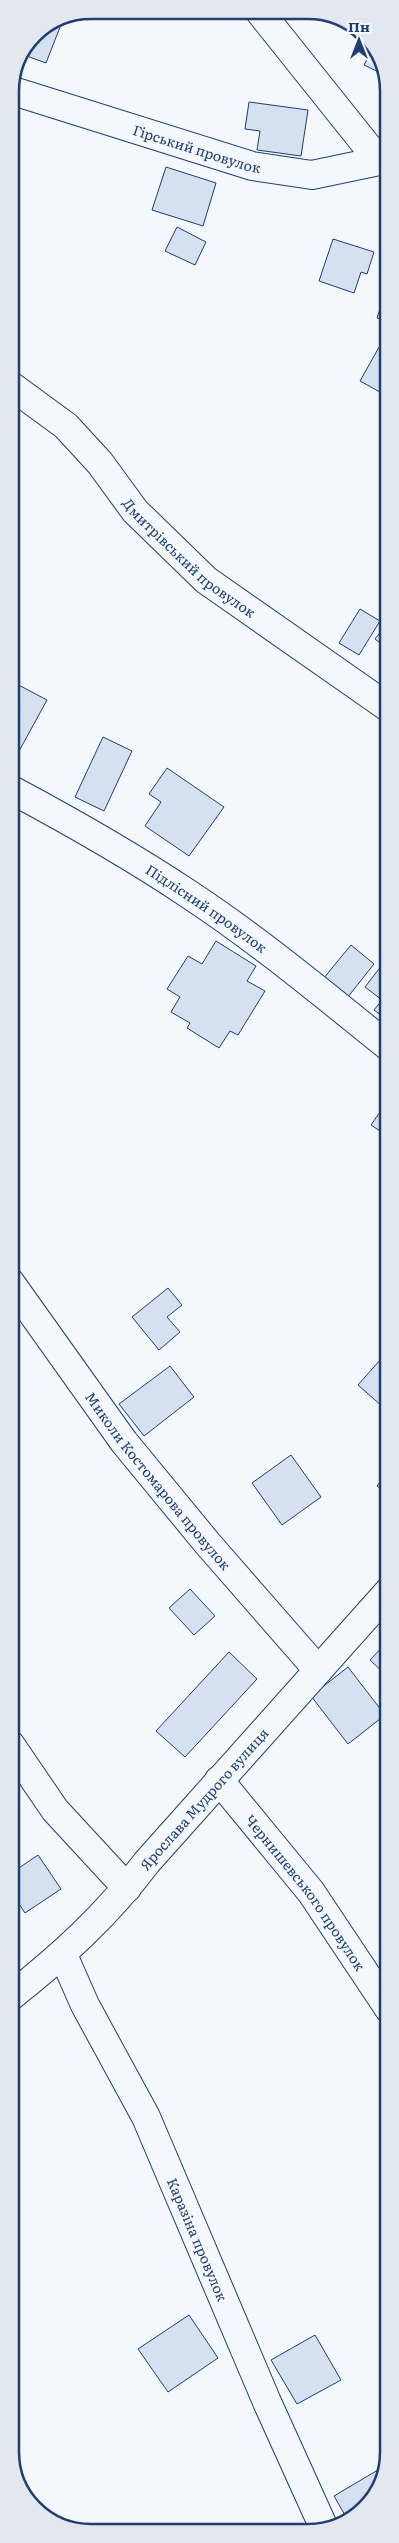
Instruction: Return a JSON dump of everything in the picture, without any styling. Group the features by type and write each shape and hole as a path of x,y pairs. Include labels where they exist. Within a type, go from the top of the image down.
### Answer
{"street":[{"path":"266,19 380,158"},
{"name":"Гірський провулок","path":"19,93 252,166 312,175 380,164"},
{"name":"Дмитрівський провулок","path":"19,392 66,426 100,463 135,511 206,580 380,702"},
{"name":"Підлісний провулок","path":"19,794 63,817 187,893 278,959 380,1040"},
{"name":"Миколи Костомарова провулок","path":"19,1295 124,1442 208,1544 318,1670"},
{"name":"Ярослава Мудрого вулиця","path":"19,1990 63,1955 127,1888 147,1862 219,1780 380,1601"},
{"path":"19,1757 55,1810 127,1888"},
{"name":"Чернишевського провулок","path":"219,1780 311,1892 380,1996"},
{"name":"Каразіна провулок","path":"63,1955 85,2005 146,2117 267,2402 322,2523"}],"building":[{"path":"61,25 46,63 28,56 40,40"},
{"path":"370,54 378,72 364,65"},
{"path":"249,102 308,110 301,156 257,150 260,131 245,129"},
{"path":"166,167 216,183 203,226 152,210"},
{"path":"177,227 206,242 195,265 165,251"},
{"path":"333,239 374,252 367,274 361,272 354,293 319,281"},
{"path":"380,345 380,392 360,381"},
{"path":"360,609 380,621 359,655 339,643"},
{"path":"380,633 380,643 375,639"},
{"path":"19,685 47,700 19,751"},
{"path":"103,737 132,751 104,811 75,797"},
{"path":"167,768 224,807 189,856 145,826 161,802 149,794"},
{"path":"216,941 256,966 247,981 265,991 238,1035 230,1031 219,1048 187,1028 190,1023 171,1012 180,997 167,989 188,956 202,964"},
{"path":"351,945 374,964 347,998 323,979"},
{"path":"380,968 380,998 365,987"},
{"path":"380,1002 380,1014 374,1010"},
{"path":"380,1112 380,1131 371,1125"},
{"path":"168,1288 182,1305 167,1317 180,1332 159,1350 132,1317"},
{"path":"380,1360 380,1404 358,1385"},
{"path":"170,1366 194,1397 144,1436 119,1404"},
{"path":"291,1455 321,1497 282,1525 252,1483"},
{"path":"190,1589 215,1616 194,1635 169,1608"},
{"path":"380,1649 380,1669 370,1660"},
{"path":"229,1652 257,1679 185,1757 156,1731"},
{"path":"348,1667 380,1709 380,1719 348,1744 311,1696"},
{"path":"38,1855 61,1889 25,1913 19,1904 19,1868"},
{"path":"189,2315 218,2358 168,2392 138,2349"},
{"path":"315,2335 341,2380 297,2404 271,2360"},
{"path":"378,2470 371,2488 362,2500 344,2514 334,2496"}]}
